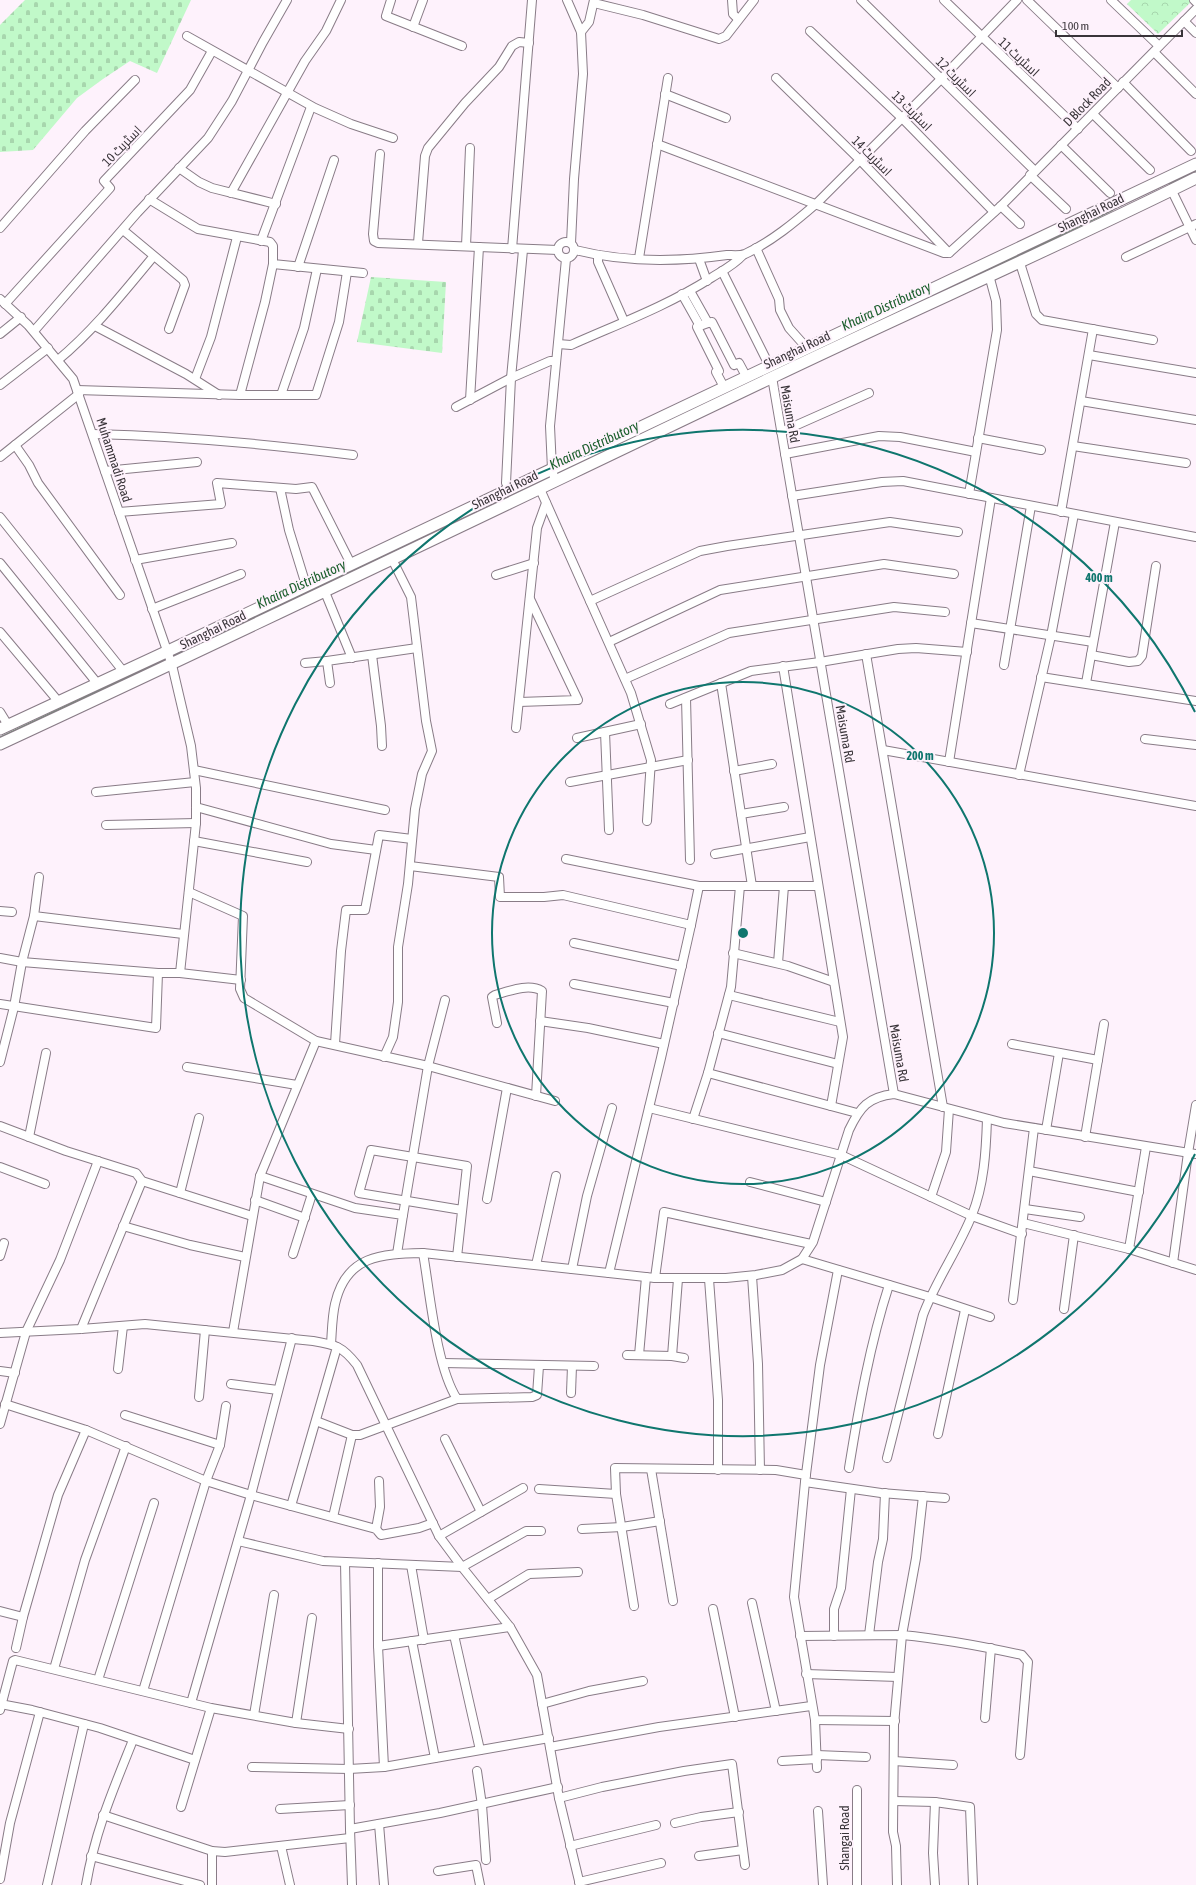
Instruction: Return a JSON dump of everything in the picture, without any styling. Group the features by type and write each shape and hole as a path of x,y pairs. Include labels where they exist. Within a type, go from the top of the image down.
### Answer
{"main road":[{"name":"Shanghai Road","path":"4,727 123,672 169,658 325,592 540,489 553,475 724,387 806,347 981,273 1020,263 1035,248 1196,164"},
{"name":"Shanghai Road","path":"0,744 169,658 306,585 509,488 553,475 772,377 981,273 1035,248 1172,190 1196,178"}],"street":[{"path":"34,331 150,200 208,138 249,72 263,42 287,0"},
{"path":"231,193 305,61 326,31 341,0"},
{"path":"391,0 386,16 462,46"},
{"path":"413,27 422,0"},
{"path":"512,249 532,0"},
{"path":"566,259 570,258 573,247 583,74 580,32 567,0"},
{"path":"732,0 732,14 738,19"},
{"path":"580,32 589,22 594,2 719,38 726,36 754,0"},
{"name":"اسٹریٹ 12","path":"861,0 941,79 1066,209"},
{"name":"اسٹریٹ 11","path":"944,0 980,37 1078,129"},
{"path":"558,344 571,346 686,293 737,262 743,255 796,221 817,204 1017,0"},
{"path":"1027,0 1191,151"},
{"path":"1111,0 1157,49 1196,94"},
{"name":"D Block Road","path":"949,253 1001,206 1196,9"},
{"path":"1184,21 1196,33"},
{"name":"اسٹریٹ 13","path":"810,31 902,118 994,212"},
{"path":"187,36 311,106 351,124 393,138"},
{"path":"418,244 425,156 428,148 465,103 499,67 512,46 519,42 529,43"},
{"name":"اسٹریٹ 10","path":"3,302 110,188 104,181 190,90 212,51"},
{"path":"639,258 668,78"},
{"name":"اسٹریٹ 14","path":"776,78 860,160 949,253"},
{"path":"0,228 85,131 134,80"},
{"path":"665,94 726,118"},
{"path":"261,241 276,204 311,106"},
{"path":"1093,114 1150,170"},
{"path":"657,144 944,253 949,253"},
{"path":"1061,145 1110,193"},
{"path":"466,246 470,148"},
{"path":"380,154 373,234 374,241 378,243 466,246 523,250 558,250"},
{"path":"298,267 334,160"},
{"path":"179,168 199,182 212,188 276,204"},
{"path":"1172,190 1193,226 1196,240"},
{"path":"150,200 198,229 270,242 273,246 273,264 265,302 240,395"},
{"path":"1001,206 1020,224"},
{"path":"1126,257 1193,226"},
{"path":"123,230 153,257 183,280 185,285 169,329"},
{"path":"195,379 211,337 236,237"},
{"path":"558,250 562,243 598,255 639,258 699,259 743,255"},
{"path":"470,400 479,247"},
{"path":"756,248 779,299 780,310 789,328 806,347"},
{"path":"509,488 506,483 511,378 523,250"},
{"path":"558,250 562,257 566,259"},
{"path":"598,255 598,262 624,321"},
{"path":"58,360 81,341 95,326 153,257"},
{"path":"553,475 550,426 566,259"},
{"path":"699,259 707,281"},
{"path":"1020,263 1036,314 1042,320 1153,340"},
{"path":"273,264 363,273"},
{"path":"281,395 304,328 317,269"},
{"path":"722,271 769,365"},
{"path":"0,457 78,392 316,395 339,322 347,272"},
{"path":"969,494 997,330 996,301 981,273"},
{"path":"686,293 704,325"},
{"name":"Muhammadi Road","path":"3,302 21,317 34,331 73,379 169,658 191,746 196,807 196,823 180,973"},
{"path":"0,334 21,317"},
{"path":"719,371 697,327 712,322 734,365"},
{"path":"95,326 195,379 219,394"},
{"path":"1062,512 1093,329"},
{"path":"0,385 48,348"},
{"path":"1089,356 1196,373"},
{"path":"456,407 511,378 550,361 556,361"},
{"path":"724,387 716,372 739,363 746,376"},
{"name":"Maisuma Rd","path":"772,377 894,1094"},
{"path":"781,432 869,393"},
{"path":"1081,401 1196,420"},
{"path":"93,434 166,436 224,440 353,455"},
{"path":"785,454 879,436 900,437 976,452"},
{"path":"978,438 1041,450"},
{"path":"15,445 29,465 38,483 120,595"},
{"path":"1073,446 1186,463"},
{"path":"105,471 198,462"},
{"path":"792,496 892,481 903,481 1196,537"},
{"path":"119,512 221,504 217,483 296,489 312,487 351,564"},
{"path":"280,488 289,530 306,585"},
{"path":"540,489 625,679 641,724 651,760 647,821"},
{"path":"949,762 991,498"},
{"path":"516,728 537,528 546,503"},
{"path":"1004,665 1031,506"},
{"path":"1019,775 1051,636 1074,514"},
{"path":"0,517 123,672"},
{"path":"590,601 700,551 890,522 958,532"},
{"path":"1086,683 1115,522"},
{"path":"135,560 232,543"},
{"path":"384,1057 392,1037 398,1002 398,947 410,866 415,809 422,774 432,751 426,721 410,597 392,560"},
{"path":"0,563 97,683"},
{"path":"496,576 534,563"},
{"path":"609,642 720,590 884,564 954,574"},
{"path":"1091,655 1129,662 1138,661 1142,656 1156,566"},
{"path":"152,609 241,574"},
{"path":"325,592 352,658"},
{"path":"519,702 578,700 530,599"},
{"path":"625,679 729,633 894,607 945,612"},
{"path":"971,623 1094,642"},
{"path":"0,632 58,701"},
{"path":"305,663 352,658 417,648"},
{"path":"670,704 751,671 916,648 967,652"},
{"path":"866,654 946,1108 946,1152 931,1197"},
{"path":"372,655 382,746"},
{"path":"327,661 330,683"},
{"path":"783,666 843,1037 831,1106"},
{"path":"1041,677 1196,701"},
{"path":"721,683 752,886"},
{"path":"686,698 690,860"},
{"path":"0,712 4,727"},
{"path":"577,738 641,724"},
{"path":"605,732 609,830"},
{"path":"1145,739 1196,745"},
{"path":"883,750 1196,806"},
{"path":"570,782 688,760"},
{"path":"734,770 772,764"},
{"path":"194,770 385,810"},
{"path":"96,792 195,782"},
{"path":"196,807 331,844 376,850"},
{"path":"741,814 784,807"},
{"path":"106,825 196,823"},
{"path":"335,1044 341,951 346,910 365,910 379,835 412,839"},
{"path":"715,854 810,837"},
{"path":"194,841 307,862"},
{"path":"566,859 700,886 818,886"},
{"path":"410,866 499,877 500,897 544,897 563,895 691,925"},
{"path":"0,1062 14,1007 22,962 34,916 39,877"},
{"path":"609,1273 674,1003 700,886"},
{"path":"693,1119 708,1073 729,995 740,886"},
{"path":"778,964 784,886"},
{"path":"189,892 243,916 240,989 244,998 316,1041 335,1044 384,1057 428,1066 555,1101"},
{"path":"0,911 12,912"},
{"path":"34,916 183,934"},
{"path":"574,943 682,966"},
{"path":"733,953 778,964 834,982"},
{"path":"0,958 22,962 158,973 180,973 241,980"},
{"path":"0,1004 156,1028 158,973"},
{"path":"574,984 674,1003"},
{"path":"497,1023 492,997 522,988 537,987 542,991 536,1096"},
{"path":"729,995 840,1022"},
{"path":"397,1254 428,1066 445,1000"},
{"path":"540,1021 588,1028 664,1044"},
{"path":"1086,1137 1104,1024"},
{"path":"718,1033 838,1064"},
{"path":"233,1332 260,1176 316,1041"},
{"path":"1012,1044 1098,1060"},
{"path":"1046,1130 1059,1053"},
{"path":"29,1137 46,1054"},
{"path":"187,1067 297,1085"},
{"path":"708,1073 857,1113"},
{"path":"487,1200 507,1088"},
{"path":"292,1506 316,1421 334,1346 335,1304 343,1282 355,1266 374,1258 397,1254 423,1253 655,1278 678,1279 709,1279 752,1276 782,1270 802,1259 811,1244 857,1113 869,1101 884,1095 894,1094 987,1119 1192,1154"},
{"path":"1173,1263 1192,1154 1196,1104"},
{"path":"572,1269 587,1196 612,1108"},
{"path":"649,1108 841,1155 972,1216 1022,1234"},
{"path":"180,1193 199,1118"},
{"path":"887,1458 923,1315 930,1297 972,1216 982,1183 986,1153 987,1119"},
{"path":"0,1126 136,1173 142,1181 252,1216"},
{"path":"1013,1300 1030,1171 1034,1128"},
{"path":"1129,1249 1146,1147"},
{"path":"457,1257 467,1166 371,1150 359,1193 462,1210"},
{"path":"1,1418 26,1332 60,1260 98,1161"},
{"path":"0,1167 45,1184"},
{"path":"1030,1171 1139,1192"},
{"path":"260,1176 355,1208 403,1215"},
{"path":"536,1265 556,1176"},
{"path":"81,1329 142,1181"},
{"path":"750,1182 826,1202"},
{"path":"293,1254 312,1194"},
{"path":"255,1200 305,1218"},
{"path":"1025,1209 1080,1217"},
{"path":"655,1278 664,1212 811,1244"},
{"path":"1023,1223 1129,1249 1196,1270"},
{"path":"123,1226 190,1245 245,1257"},
{"path":"1064,1309 1074,1235"},
{"path":"0,1256 4,1242"},
{"path":"423,1253 436,1332 443,1364 450,1386 458,1399"},
{"path":"802,1259 930,1297 965,1310 990,1317"},
{"path":"816,1768 815,1720 811,1706 794,1597 806,1478 820,1365 838,1270"},
{"path":"752,1276 758,1364 760,1470"},
{"path":"638,1355 646,1277"},
{"path":"672,1356 678,1279"},
{"path":"709,1279 718,1400 718,1470"},
{"path":"849,1468 860,1402 881,1310 889,1285"},
{"path":"938,1434 965,1310"},
{"path":"0,1333 145,1324 292,1338 334,1346 347,1352 357,1365 439,1536 510,1627 537,1675 560,1798 579,1884 661,1863"},
{"path":"118,1369 123,1326"},
{"path":"199,1397 205,1330"},
{"path":"191,1703 251,1495 292,1338"},
{"path":"627,1355 672,1356 684,1358"},
{"path":"443,1364 594,1366"},
{"path":"316,1421 352,1435 360,1435 458,1399 537,1396 539,1366"},
{"path":"571,1393 572,1366"},
{"path":"0,1372 15,1373"},
{"path":"231,1384 278,1390"},
{"path":"5,1404 86,1430 206,1481 251,1495 376,1529 381,1535 419,1528 433,1523"},
{"path":"143,1691 206,1481 220,1445 226,1406"},
{"path":"125,1415 220,1445"},
{"path":"16,1648 22,1617 58,1495 86,1430"},
{"path":"333,1517 352,1435"},
{"path":"445,1439 481,1512"},
{"path":"54,1669 85,1560 126,1446"},
{"path":"634,1606 616,1494 615,1468 776,1470 851,1489 945,1498"},
{"path":"651,1468 673,1601"},
{"path":"376,1529 380,1507 380,1481"},
{"path":"439,1536 523,1488"},
{"path":"539,1489 616,1494"},
{"path":"834,1636 834,1609 840,1588 851,1489"},
{"path":"869,1635 878,1562 883,1539 885,1493"},
{"path":"897,1885 896,1846 893,1832 895,1721 902,1635 916,1558 923,1496"},
{"path":"98,1680 154,1503"},
{"path":"582,1529 622,1527 660,1521"},
{"path":"238,1541 323,1561 462,1567 526,1531 541,1531"},
{"path":"345,1562 352,1885"},
{"path":"378,1563 378,1646 384,1767"},
{"path":"411,1565 424,1640"},
{"path":"488,1599 528,1574 578,1572"},
{"path":"254,1715 274,1595"},
{"path":"752,1603 776,1711"},
{"path":"713,1609 735,1717"},
{"path":"0,1611 22,1617"},
{"path":"296,1723 312,1618"},
{"path":"378,1646 510,1627"},
{"path":"454,1635 480,1750"},
{"path":"800,1636 902,1635 942,1638 1022,1655 1028,1662 1020,1755"},
{"path":"412,1641 435,1758"},
{"path":"985,1718 991,1648"},
{"path":"195,1760 84,1724 40,1712 0,1706 14,1660 211,1708 296,1723 349,1729"},
{"path":"806,1674 898,1677"},
{"path":"542,1704 589,1691 643,1681"},
{"path":"550,1747 659,1727 811,1706"},
{"path":"181,1807 211,1708"},
{"path":"0,1879 10,1824 40,1712"},
{"path":"815,1720 895,1721"},
{"path":"47,1885 84,1724"},
{"path":"252,1767 349,1769 384,1767 549,1738"},
{"path":"86,1885 91,1856 102,1815 133,1740"},
{"path":"782,1760 816,1757 866,1757"},
{"path":"894,1762 953,1765"},
{"path":"560,1798 602,1787 684,1770 732,1764 745,1865"},
{"path":"477,1771 482,1804 486,1860"},
{"path":"350,1829 482,1804 558,1787"},
{"name":"Shangai Road","path":"857,1790 857,1885"},
{"path":"894,1801 935,1802 970,1808 973,1885"},
{"path":"935,1802 933,1853 936,1885"},
{"path":"280,1809 350,1805"},
{"path":"818,1811 823,1885"},
{"path":"675,1823 700,1817 738,1812"},
{"path":"102,1815 212,1851 225,1852 350,1838"},
{"path":"379,1824 384,1885"},
{"path":"570,1846 656,1825"},
{"path":"281,1846 290,1885"},
{"path":"699,1856 743,1850"},
{"path":"212,1851 212,1885"},
{"path":"91,1856 200,1885"},
{"path":"438,1871 476,1865 480,1885"}],"green space":[{"path":"25,0 191,0 157,73 130,61 77,98 33,150 0,152 0,25"},
{"path":"1131,0 1192,1 1158,34 1127,4"},
{"path":"371,277 446,282 442,353 357,342"}],"waterway":[{"name":"Khaira Distributory","path":"1169,183 1196,170"},
{"name":"Khaira Distributory","path":"886,317 1112,210"},
{"name":"Khaira Distributory","path":"0,738 680,414"}]}
